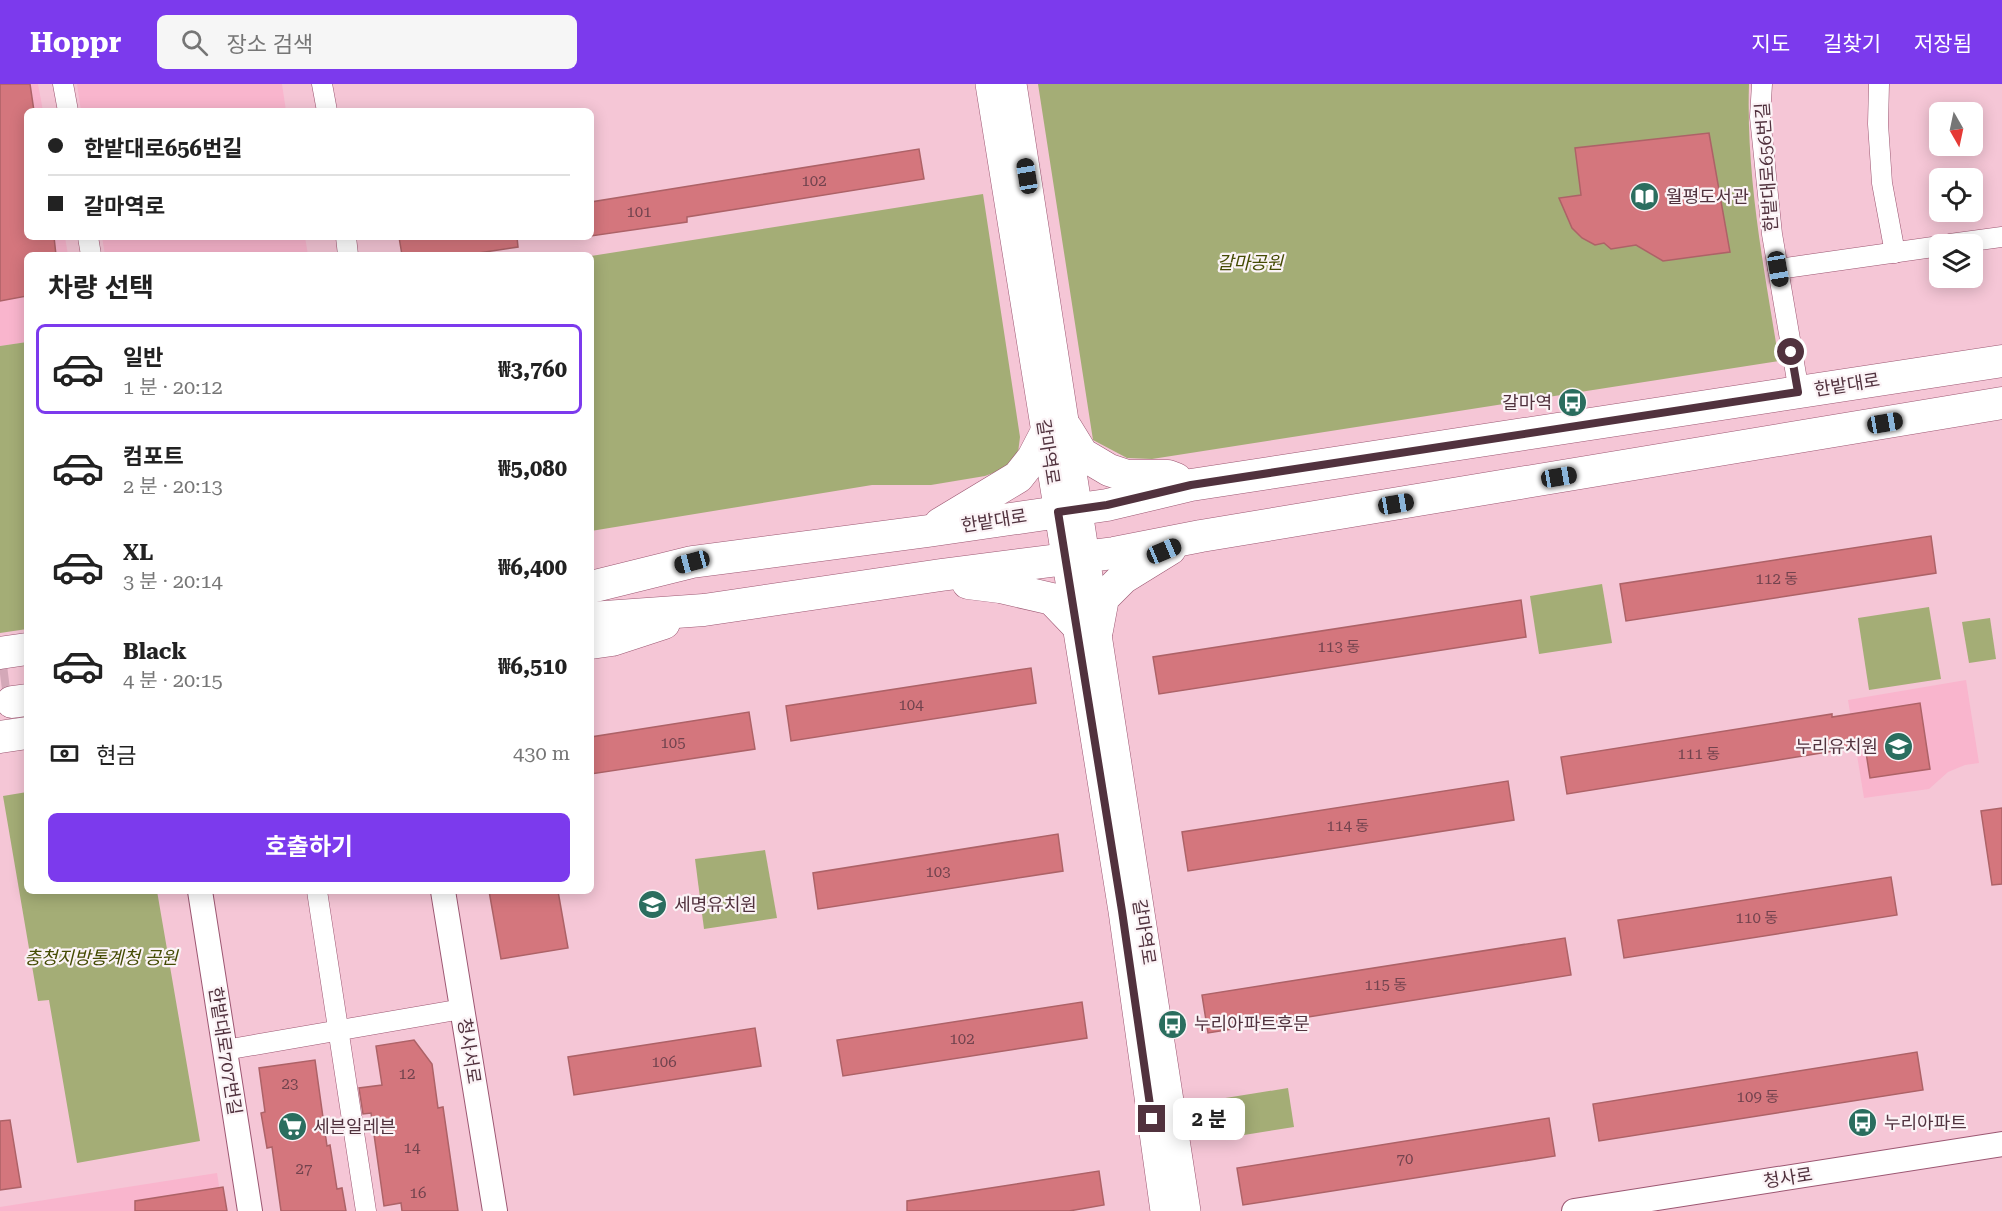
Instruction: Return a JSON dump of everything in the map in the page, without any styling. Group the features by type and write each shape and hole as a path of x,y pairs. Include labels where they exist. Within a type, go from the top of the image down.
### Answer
{"main road":[{"name":"갈마역로","path":"989,84 1056,431"},
{"name":"갈마역로","path":"1013,84 1056,431 1075,558 1187,1211"},
{"name":"한밭대로","path":"594,586 692,562 1107,505 1191,485 2002,361"},
{"path":"594,618 704,610 1075,558 2002,404"},
{"path":"928,531 1017,477 1056,431 1082,454 1109,470 1127,476 1168,476 1191,485"},
{"path":"941,575 968,584 1000,587 1052,599 1086,626 1103,598 1123,578 1164,551 1201,536"},
{"path":"594,566 610,563 692,562"},
{"path":"594,643 612,640 704,610"},
{"name":"갈마역로","path":"1086,626 1122,911 1164,1211"}],"street":[{"path":"63,84 67,108"},
{"path":"322,84 326,108"},
{"name":"한밭대로656번길","path":"1762,84 1760,117 1772,234 1798,392"},
{"path":"1879,84 1878,124 1881,183 1895,253"},
{"path":"1983,240 2002,237"},
{"path":"1778,269 1929,248"},
{"name":"한밭대로707번길","path":"200,894 250,1211"},
{"path":"317,894 366,1211"},
{"name":"청사서로","path":"443,894 495,1211"},
{"path":"225,1050 462,1009"},
{"name":"청사로","path":"1574,1211 2002,1144"}],"shaded area":[{"path":"0,84 38,84 42,108 24,108 24,240 66,240 68,252 24,252 24,342 0,346"},
{"path":"77,84 282,84 286,108 81,108"},
{"path":"102,240 306,240 308,252 104,252"},
{"path":"1966,680 1979,763 1965,765 1948,772 1929,789 1864,798 1848,700"},
{"path":"217,1173 223,1211 0,1211 0,1207"}],"green space":[{"name":"갈마공원","path":"1038,84 1749,84 1753,188 1779,361 1152,459 1127,458 1093,440"},
{"path":"983,194 1020,437 1018,453 1009,467 985,476 931,485 872,485 594,531 594,256"},
{"path":"24,342 24,629 0,633 0,346"},
{"path":"1602,584 1612,643 1539,654 1530,596"},
{"path":"1929,607 1941,679 1869,690 1858,618"},
{"path":"1990,618 1996,659 1969,663 1962,622"},
{"name":"충청지방통계청 공원","path":"24,792 24,894 158,894 200,1141 77,1163 49,1000 38,1001 3,796"},
{"path":"765,850 777,918 704,929 695,859"},
{"path":"1288,1088 1294,1127 1219,1139 1213,1100"}],"building":[{"path":"0,84 30,84 34,108 24,108 24,240 54,240 56,252 24,252 24,297 0,301"},
{"name":"월평도서관","path":"1709,133 1730,252 1663,261 1636,245 1611,249 1604,243 1595,245 1582,238 1572,228 1559,198 1581,195 1575,148"},
{"path":"919,149 924,179 687,217 687,222 594,236 594,202"},
{"path":"400,240 517,240 518,247 485,252 402,252"},
{"path":"1931,536 1936,573 1626,621 1620,584"},
{"path":"1521,600 1526,637 1159,694 1153,657"},
{"path":"1031,668 1036,703 791,741 786,706"},
{"path":"1920,703 1930,769 1870,778 1865,746 1567,794 1561,757 1832,714 1832,717"},
{"path":"749,712 755,749 594,774 594,737"},
{"path":"1508,781 1514,820 1188,871 1182,832"},
{"path":"2002,808 2002,884 1992,885 1981,811"},
{"path":"1058,834 1063,871 818,909 813,873"},
{"path":"1891,877 1897,915 1624,958 1618,920"},
{"path":"490,894 559,894 568,948 501,959"},
{"path":"1565,938 1571,975 1208,1033 1202,995"},
{"path":"1082,1002 1087,1038 843,1076 837,1040"},
{"path":"755,1028 761,1066 574,1095 568,1057"},
{"path":"414,1040 432,1064 438,1108 443,1107 458,1211 402,1211 401,1203 384,1206 371,1113 363,1114 359,1088 382,1085 376,1046"},
{"path":"1917,1052 1923,1090 1599,1141 1593,1104"},
{"path":"315,1060 327,1146 330,1145 337,1189 342,1188 346,1211 281,1211 272,1147 267,1148 261,1113 265,1112 259,1068"},
{"path":"1549,1118 1555,1156 1243,1205 1237,1168"},
{"path":"10,1120 21,1187 0,1190 0,1121"},
{"path":"1099,1171 1104,1205 1069,1211 907,1211 907,1201"},
{"path":"223,1187 227,1211 135,1211 135,1201"}],"tunnel":[{"path":"0,674 8,673"}],"place":[{"name":"월평도서관","path":"1645,197"},
{"name":"갈마역","path":"1573,403"},
{"name":"누리유치원","path":"1899,747"},
{"name":"세명유치원","path":"653,905"},
{"name":"누리아파트후문","path":"1173,1024"},
{"name":"누리아파트","path":"1863,1123"},
{"name":"세븐일레븐","path":"292,1127"}],"route":[{"path":"1152,1119 1122,911 1058,512 1107,505 1191,485 1798,392 1791,352"}]}
